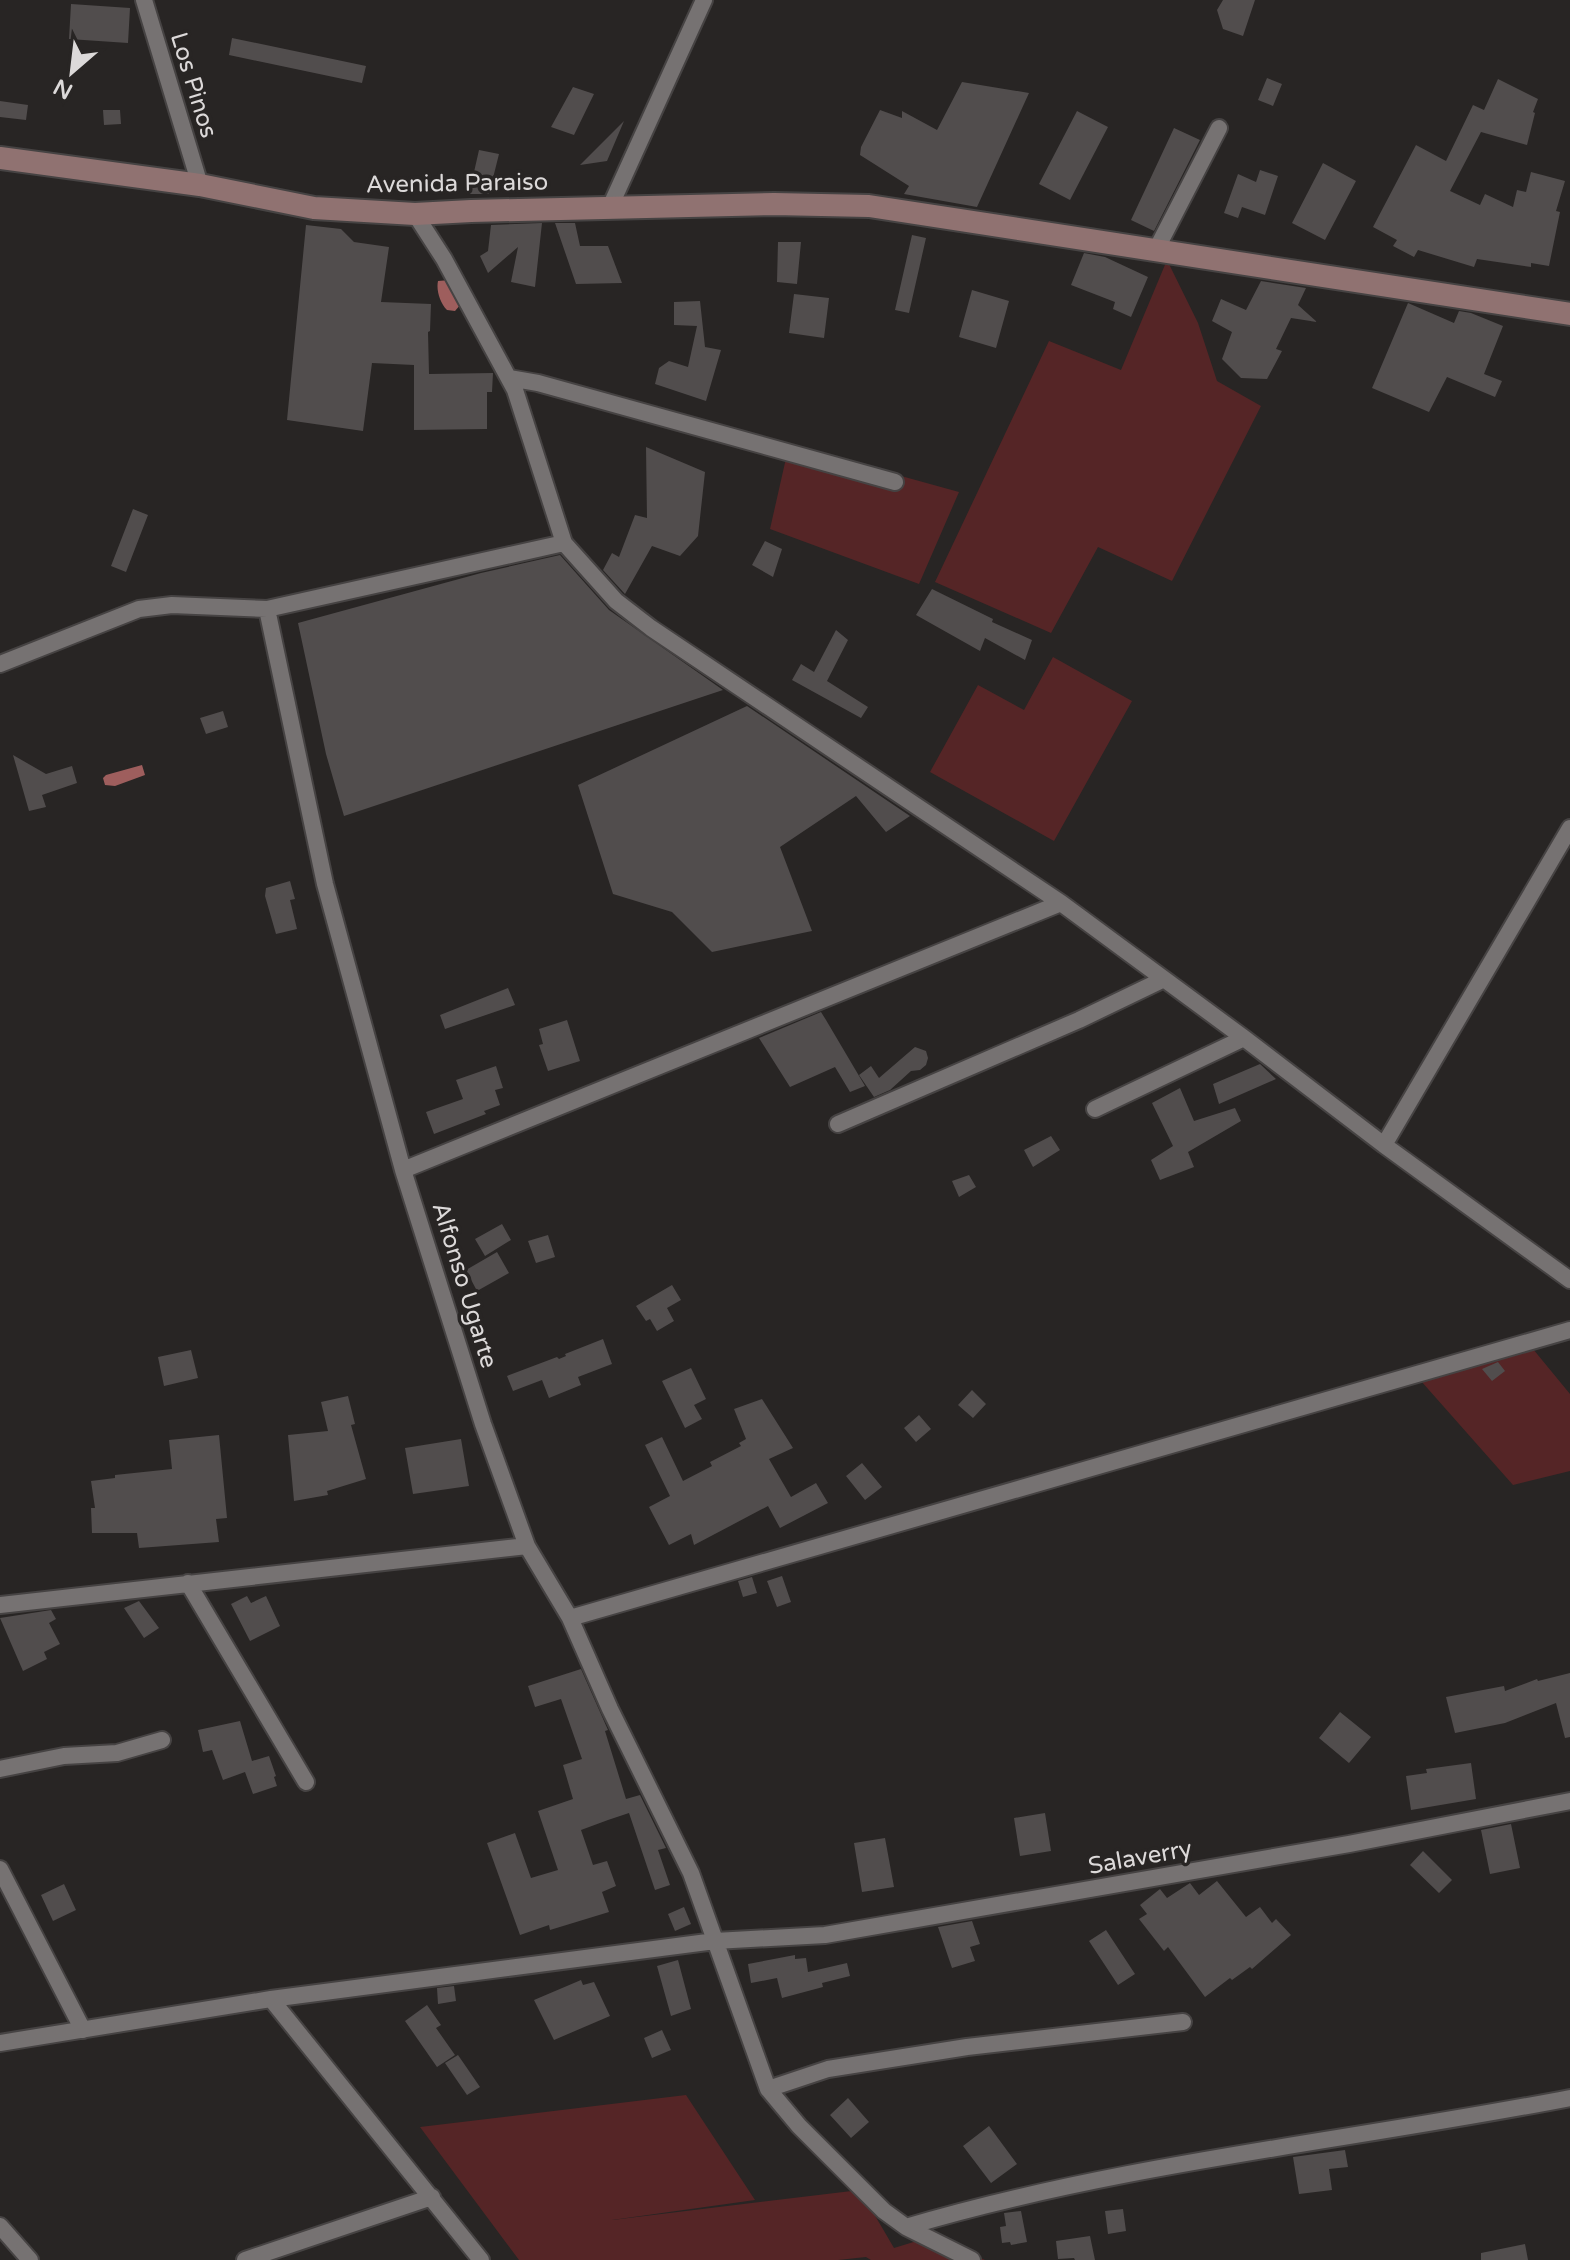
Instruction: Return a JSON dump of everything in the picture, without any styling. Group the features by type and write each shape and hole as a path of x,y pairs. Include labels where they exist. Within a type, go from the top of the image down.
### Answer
{"main road":[{"name":"Avenida Paraiso","path":"0,158 200,185 314,208 415,214 774,204 869,206 1570,314"}],"street":[{"name":"Los Pinos","path":"144,0 200,185"},
{"path":"610,207 704,0"},
{"path":"1157,248 1219,128"},
{"path":"415,214 444,259 509,378 564,543 616,601 651,628 1061,903 1570,1280"},
{"path":"509,378 538,383 895,482"},
{"path":"0,664 139,609 172,605 267,609 564,543"},
{"name":"Alfonso Ugarte","path":"267,609 325,884 403,1170 483,1424 527,1546 570,1618 610,1709 691,1873 768,2089 781,2107 884,2211 906,2227 972,2260"},
{"path":"1384,1145 1570,828"},
{"path":"403,1170 1061,903"},
{"path":"838,1124 1079,1020 1162,980"},
{"path":"1095,1109 1244,1038"},
{"path":"570,1618 1570,1330"},
{"path":"0,1605 527,1546"},
{"path":"188,1583 306,1782"},
{"path":"0,1769 64,1756 117,1753 162,1740"},
{"name":"Salaverry","path":"0,2043 271,1999 715,1941 825,1935 1333,1847 1570,1801"},
{"path":"0,1869 83,2030"},
{"path":"271,1999 481,2260"},
{"path":"768,2089 828,2069 967,2047 1183,2022"},
{"path":"906,2227 991,2202 1216,2159 1570,2098"},
{"path":"245,2260 432,2197"},
{"path":"0,2226 30,2260"}],"shaded area":[{"path":"1167,260 1198,323 1217,381 1261,406 1172,581 1098,547 1051,633 935,582 1049,341 1121,370"},
{"path":"450,280 461,304 455,311 447,310 438,292 438,281"},
{"path":"789,445 959,492 919,584 770,529"},
{"path":"1053,657 1132,701 1054,841 930,772 978,685 1024,710"},
{"path":"142,765 145,775 115,786 105,785 103,778 106,775"},
{"path":"1533,1349 1570,1394 1570,1471 1513,1485 1421,1381"},
{"path":"686,2095 755,2200 612,2220 860,2190 894,2248 933,2236 985,2260 871,2260 866,2257 838,2260 519,2260 420,2127"}],"building":[{"path":"1223,0 1255,0 1243,36 1223,29 1217,10"},
{"path":"71,4 130,8 128,43 69,39"},
{"path":"232,38 366,66 362,83 229,55"},
{"path":"1267,78 1282,84 1273,106 1258,100"},
{"path":"1498,79 1538,99 1527,145 1481,132 1450,191 1480,205 1485,194 1513,207 1517,190 1526,192 1531,172 1565,181 1556,211 1560,212 1549,266 1531,263 1531,267 1477,259 1474,267 1418,250 1414,257 1393,246 1397,240 1373,227 1416,145 1446,161 1473,105 1484,110"},
{"path":"962,82 1029,93 977,207 904,194 909,186 860,155 880,110 902,118 902,111 937,130"},
{"path":"573,87 594,94 574,135 551,127"},
{"path":"0,101 28,105 26,120 0,117"},
{"path":"103,110 120,110 121,124 104,125"},
{"path":"1077,111 1108,127 1070,200 1039,184"},
{"path":"624,121 607,161 580,165"},
{"path":"1174,128 1200,140 1154,231 1131,220"},
{"path":"479,150 499,154 489,194 469,194"},
{"path":"1323,163 1356,181 1325,240 1292,223"},
{"path":"1260,170 1278,176 1265,215 1242,207 1238,218 1224,213 1238,174 1256,182"},
{"path":"542,223 535,287 511,282 518,247 488,273 480,256 488,251 491,225"},
{"path":"555,223 575,223 580,246 608,246 622,283 576,284"},
{"path":"306,225 341,229 354,242 389,247 381,302 431,304 429,374 493,373 492,392 487,392 487,429 414,430 414,365 372,363 363,431 287,420"},
{"path":"912,235 926,238 909,313 895,310"},
{"path":"778,242 801,242 797,284 777,282"},
{"path":"1084,253 1105,257 1148,277 1131,317 1113,309 1115,302 1071,285"},
{"path":"1261,281 1306,288 1298,305 1317,322 1291,318 1276,349 1282,351 1267,379 1241,378 1222,359 1232,332 1212,321 1221,299 1246,310"},
{"path":"972,290 1009,301 996,348 959,337"},
{"path":"794,294 829,298 824,338 789,333"},
{"path":"700,301 705,347 721,350 706,401 655,384 659,368 669,361 688,367 697,326 674,325 674,302"},
{"path":"1408,303 1454,323 1459,311 1503,326 1484,374 1502,381 1495,397 1447,377 1429,412 1372,388"},
{"path":"646,447 705,472 698,536 680,556 652,546 625,594 603,570 612,553 619,557 635,515 647,518"},
{"path":"133,509 148,515 126,572 111,566"},
{"path":"765,541 782,549 773,577 752,565"},
{"path":"560,555 609,610 723,690 344,816 326,754 298,623 481,573"},
{"path":"932,589 1032,640 1025,660 985,638 980,651 916,615"},
{"path":"836,630 848,640 827,681 868,707 861,718 792,680 801,664 814,672"},
{"path":"747,706 910,816 886,832 856,796 780,847 812,931 712,952 672,912 613,894 578,785"},
{"path":"223,711 228,727 206,734 200,718"},
{"path":"13,755 46,774 72,766 77,783 42,795 46,807 29,811"},
{"path":"290,881 295,899 290,900 297,929 276,934 265,896 266,888"},
{"path":"508,988 515,1005 445,1029 440,1015"},
{"path":"821,1012 865,1086 850,1092 835,1067 790,1087 759,1038"},
{"path":"567,1020 580,1061 548,1071 539,1045 543,1044 539,1029"},
{"path":"915,1047 926,1051 926,1065 920,1070 911,1071 890,1090 874,1097 859,1075 871,1066 879,1078"},
{"path":"1260,1064 1276,1079 1219,1104 1213,1084"},
{"path":"496,1066 503,1088 495,1090 500,1105 484,1111 486,1114 434,1134 426,1112 463,1099 456,1080"},
{"path":"1180,1088 1194,1121 1235,1108 1241,1121 1188,1152 1194,1167 1160,1180 1151,1160 1173,1146 1152,1103"},
{"path":"1051,1136 1060,1150 1033,1167 1024,1150"},
{"path":"969,1175 976,1187 959,1197 952,1181"},
{"path":"502,1224 511,1240 485,1256 475,1239"},
{"path":"548,1235 555,1257 536,1263 528,1241"},
{"path":"497,1252 509,1273 477,1291 466,1270"},
{"path":"672,1285 681,1300 667,1308 674,1321 657,1331 636,1306"},
{"path":"603,1339 612,1364 578,1377 581,1385 549,1398 542,1380 513,1391 507,1376 557,1357 559,1359"},
{"path":"191,1350 198,1378 164,1386 158,1357"},
{"path":"1498,1362 1505,1371 1492,1381 1482,1369"},
{"path":"691,1368 706,1399 694,1405 702,1419 685,1428 662,1381"},
{"path":"972,1390 986,1404 973,1418 958,1405"},
{"path":"348,1396 355,1424 351,1425 366,1479 327,1491 328,1495 294,1501 288,1435 328,1431 321,1402"},
{"path":"762,1399 793,1448 769,1459 791,1497 816,1483 828,1503 780,1528 768,1506 694,1545 691,1534 669,1545 649,1507 670,1496 645,1445 662,1437 683,1481 741,1446 739,1443 746,1439 734,1409"},
{"path":"919,1415 931,1429 916,1442 904,1428"},
{"path":"219,1435 227,1518 216,1519 219,1542 139,1548 137,1533 92,1533 91,1508 95,1508 91,1481 115,1478 115,1475 172,1469 169,1440"},
{"path":"461,1439 469,1486 413,1494 405,1448"},
{"path":"862,1463 882,1487 865,1500 846,1476"},
{"path":"782,1576 791,1602 777,1607 767,1581"},
{"path":"752,1577 757,1593 743,1597 738,1581"},
{"path":"247,1596 251,1603 266,1596 280,1626 250,1641 231,1604"},
{"path":"139,1601 159,1628 144,1638 124,1608"},
{"path":"51,1610 56,1619 49,1623 60,1644 44,1652 47,1659 23,1671 0,1618"},
{"path":"581,1669 608,1730 605,1731 626,1799 640,1795 666,1848 658,1850 670,1885 655,1890 629,1813 608,1820 581,1830 593,1865 607,1861 616,1886 602,1892 609,1912 550,1930 549,1925 520,1935 487,1843 515,1833 531,1878 558,1870 538,1811 573,1799 563,1765 582,1759 561,1699 535,1707 528,1686"},
{"path":"1570,1673 1570,1737 1565,1738 1556,1703 1505,1723 1455,1733 1446,1697 1504,1686 1505,1691 1537,1679"},
{"path":"1340,1712 1371,1737 1349,1763 1319,1738"},
{"path":"240,1721 252,1761 269,1756 277,1786 253,1794 245,1772 223,1780 212,1750 203,1752 198,1730"},
{"path":"1471,1763 1476,1799 1411,1810 1406,1776 1427,1773 1426,1769"},
{"path":"1045,1813 1051,1851 1020,1856 1014,1818"},
{"path":"1511,1824 1520,1868 1490,1874 1481,1830"},
{"path":"885,1838 894,1887 862,1892 854,1843"},
{"path":"1423,1851 1452,1880 1439,1893 1410,1865"},
{"path":"1217,1881 1246,1917 1260,1907 1272,1923 1276,1919 1291,1935 1252,1969 1250,1967 1232,1980 1230,1978 1205,1997 1168,1947 1164,1951 1139,1919 1147,1914 1140,1905 1160,1889 1167,1898 1190,1883 1199,1895"},
{"path":"64,1884 76,1910 53,1921 41,1895"},
{"path":"684,1907 691,1924 675,1931 668,1914"},
{"path":"972,1921 980,1944 970,1947 975,1961 952,1968 938,1927"},
{"path":"1106,1930 1135,1974 1118,1985 1089,1941"},
{"path":"795,1955 795,1959 806,1958 808,1972 847,1963 850,1976 782,1998 777,1978 751,1983 748,1964"},
{"path":"678,1960 691,2009 671,2016 657,1966"},
{"path":"581,1980 583,1985 594,1982 610,2016 554,2040 534,2000"},
{"path":"454,1986 456,2001 438,2004 437,1988"},
{"path":"427,2005 441,2025 436,2028 455,2055 437,2067 405,2021"},
{"path":"662,2030 671,2050 652,2058 644,2038"},
{"path":"458,2055 480,2087 467,2095 445,2063"},
{"path":"848,2098 869,2122 851,2138 830,2115"},
{"path":"989,2126 1017,2164 991,2183 963,2146"},
{"path":"1345,2150 1348,2167 1329,2169 1332,2190 1299,2194 1293,2157"},
{"path":"1123,2209 1126,2231 1108,2234 1105,2211"},
{"path":"1021,2211 1027,2242 1002,2243 1000,2227 1006,2226 1004,2213"},
{"path":"1090,2236 1095,2260 1058,2259 1056,2241"},
{"path":"1525,2244 1528,2260 1481,2260 1481,2253"}]}
